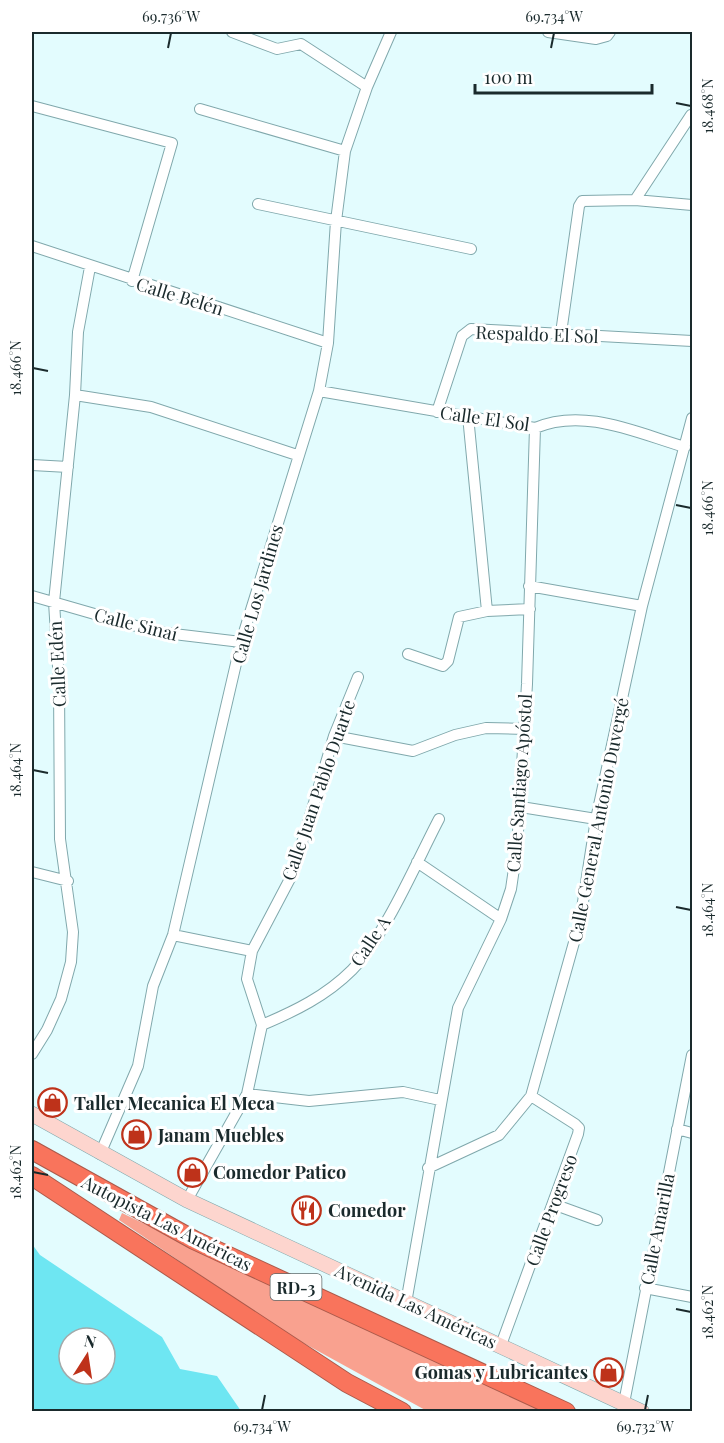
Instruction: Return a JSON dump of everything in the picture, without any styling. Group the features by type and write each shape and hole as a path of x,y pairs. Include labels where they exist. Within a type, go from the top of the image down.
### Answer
{"highway":[{"name":"Autopista Las Américas","path":"32,1150 194,1240 566,1412"},
{"name":"Autopista Las Américas","path":"32,1176 347,1383 402,1412"}],"main road":[{"name":"Avenida Las Américas","path":"32,1114 186,1200 642,1412"}],"street":[{"path":"232,32 277,49 301,44 367,87"},
{"name":"Calle Los Jardines","path":"100,1154 138,1066 153,986 173,935 241,642 297,455 319,391 328,343 336,221 345,151 367,87 391,32"},
{"path":"548,32 596,39 607,36 610,32"},
{"path":"32,106 172,143 132,281"},
{"path":"200,110 345,151"},
{"path":"635,200 691,115"},
{"path":"561,333 579,206 582,201 589,199 635,200 693,205"},
{"path":"258,204 471,249"},
{"name":"Calle Belén","path":"32,246 132,281 328,343"},
{"name":"Calle Edén","path":"32,1054 47,1030 61,999 71,962 73,932 68,881 60,839 59,683 54,602 75,394 78,332 90,267"},
{"name":"Respaldo El Sol","path":"437,411 462,336 471,329 693,341"},
{"name":"Calle El Sol","path":"319,391 535,428 563,419 591,421 685,447"},
{"path":"75,394 151,407 297,455"},
{"path":"468,416 487,611"},
{"name":"Calle General Antonio Duvergé","path":"428,1168 500,1135 531,1096 580,921 596,819 642,606 693,418"},
{"name":"Calle Santiago Apóstol","path":"406,1303 440,1100 450,1064 458,1008 501,919 511,888 521,807 535,428"},
{"path":"32,465 68,467"},
{"path":"529,586 642,606"},
{"name":"Calle Sinaí","path":"32,596 157,632 241,642"},
{"path":"408,654 443,666 447,664 459,617 487,611 530,609"},
{"name":"Calle Juan Pablo Duarte","path":"262,1025 247,979 252,951 293,873 334,736 358,677"},
{"path":"334,736 413,751 455,735 486,728 525,729"},
{"path":"521,807 596,819"},
{"name":"Calle A","path":"262,1025 298,1010 329,990 372,946 440,819"},
{"path":"417,862 501,919"},
{"path":"32,872 68,881"},
{"path":"173,935 252,951"},
{"path":"186,1200 247,1094 262,1025"},
{"name":"Calle Amarilla","path":"624,1403 693,1055"},
{"path":"247,1094 309,1101 403,1092 440,1100"},
{"name":"Calle Progreso","path":"501,1345 579,1128 531,1096"},
{"path":"677,1129 693,1133"},
{"path":"553,1204 597,1220"},
{"path":"645,1288 693,1298"}],"shaded area":[{"path":"122,1213 306,1302 547,1411 427,1411 287,1334 119,1220"}],"water":[{"path":"32,1244 40,1255 162,1337 180,1369 217,1376 241,1411 32,1411"}],"place":[{"name":"Taller Mecanica El Meca","path":"53,1103"},
{"name":"Janam Muebles","path":"137,1135"},
{"name":"Comedor Patico","path":"192,1172"},
{"name":"Comedor","path":"307,1210"},
{"name":"Gomas y Lubricantes","path":"609,1372"}]}
